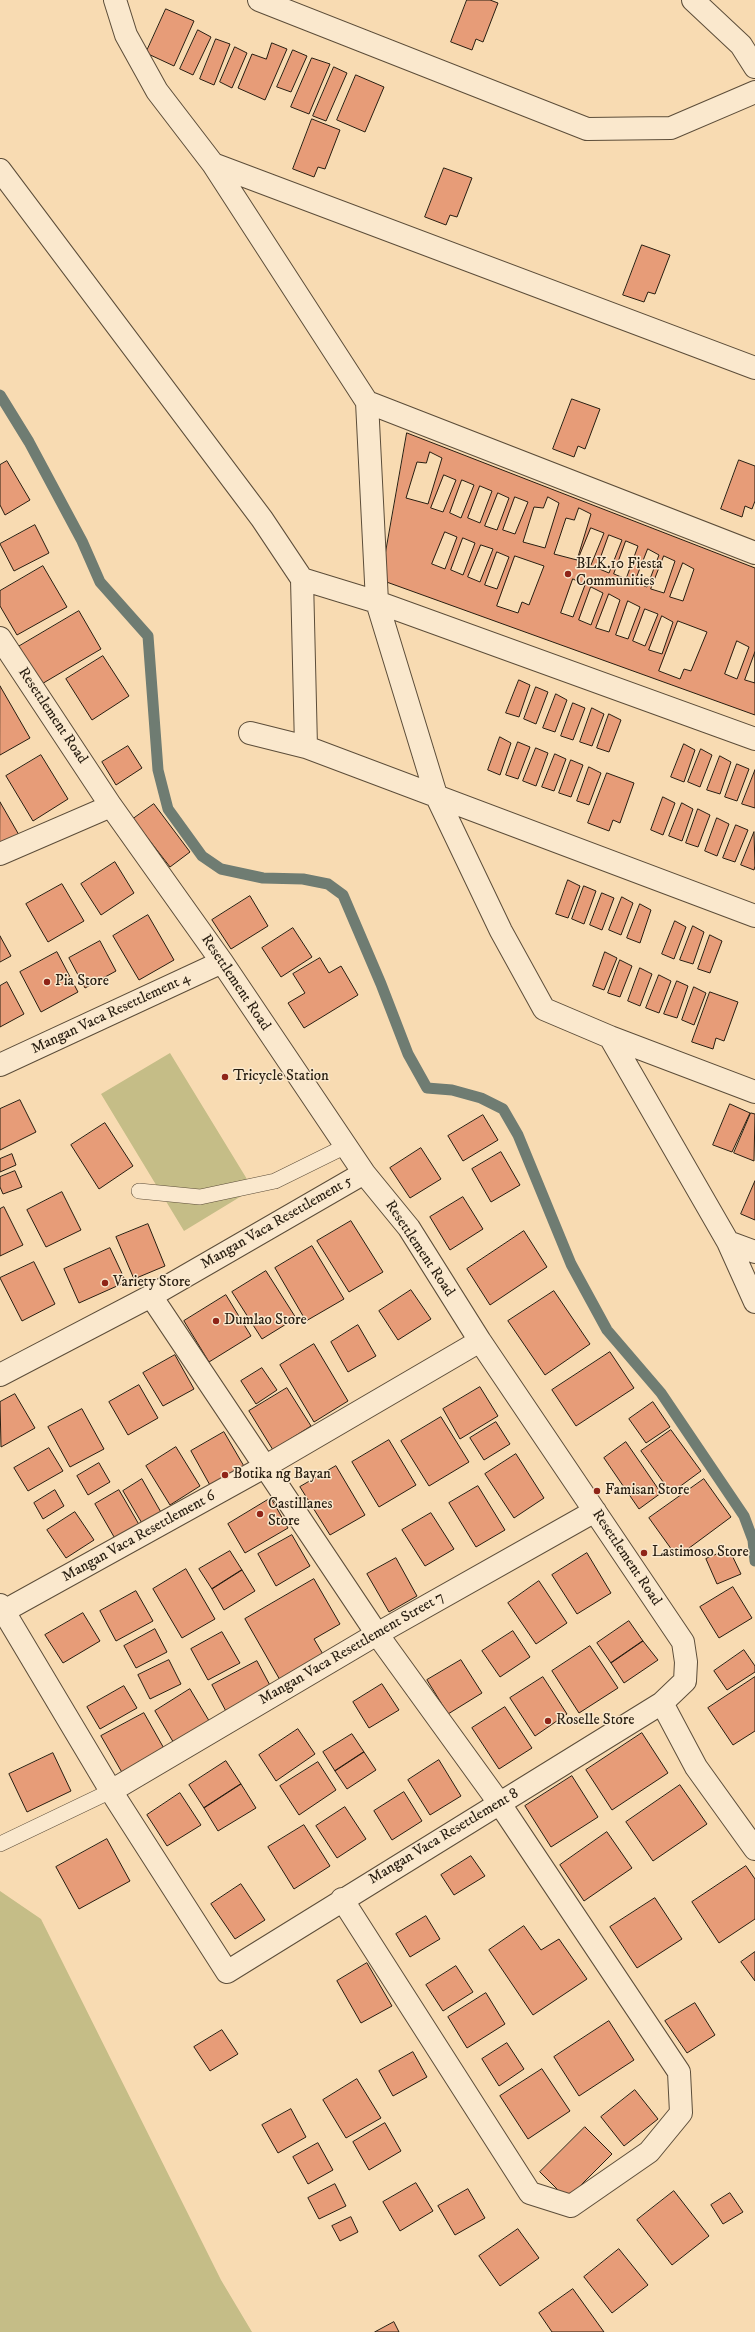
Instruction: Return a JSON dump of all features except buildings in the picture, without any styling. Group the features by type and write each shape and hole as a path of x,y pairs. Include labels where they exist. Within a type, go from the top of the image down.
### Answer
{"street":[{"path":"115,0 126,35 157,92 213,164 367,402 377,602 436,795 501,931 544,1009 610,1037 755,1092"},
{"path":"259,0 587,129 671,128 755,92"},
{"path":"693,0 748,47 755,67"},
{"path":"213,164 755,368"},
{"path":"0,170 257,513 302,579 306,746"},
{"path":"367,402 755,553"},
{"path":"302,579 377,602 755,739"},
{"name":"Resettlement Road","path":"0,638 111,806 222,962 364,1173 409,1228 480,1341 683,1642 686,1662 685,1681 662,1703"},
{"path":"250,733 306,746 755,916"},
{"path":"0,854 111,806"},
{"name":"Mangan Vaca Resettlement 4","path":"0,1065 222,962"},
{"path":"610,1037 728,1242 755,1302"},
{"name":"Mangan Vaca Resettlement 5","path":"0,1375 151,1296 364,1173"},
{"path":"728,1242 755,1252"},
{"path":"151,1296 377,1634 500,1804 679,2072 681,2113 649,2152 571,2206 530,2193 342,1899"},
{"name":"Mangan Vaca Resettlement 6","path":"2,1608 266,1466 480,1341"},
{"name":"Mangan Vaca Resettlement Street 7","path":"111,1791 377,1634 595,1511"},
{"path":"2,1608 111,1791"},
{"path":"662,1703 696,1767 755,1849"},
{"name":"Mangan Vaca Resettlement 8","path":"111,1791 227,1972 342,1899 500,1804 662,1703"}],"lane":[{"path":"139,1191 200,1197 275,1181 346,1146"},
{"path":"0,1844 111,1791"}],"shaded area":[{"path":"170,1053 253,1189 184,1231 101,1094"},
{"path":"0,1891 41,1919 221,2280 252,2332 0,2332"}],"waterway":[{"path":"0,395 29,442 82,541 100,582 148,636 158,770 168,809 202,856 221,869 263,878 303,879 328,884 343,895 381,984 408,1054 427,1088 452,1090 481,1098 503,1109 518,1135 571,1264 607,1330 661,1393 744,1516 753,1540 755,1561"}],"place":[{"name":"BLK.10 Fiesta Communities","path":"568,574"},
{"name":"Pia Store","path":"47,982"},
{"name":"Tricycle Station","path":"225,1077"},
{"name":"Variety Store","path":"105,1283"},
{"name":"Dumlao Store","path":"216,1321"},
{"name":"Botika ng Bayan","path":"225,1475"},
{"name":"Famisan Store","path":"597,1491"},
{"name":"Castillanes Store","path":"260,1514"},
{"name":"Lastimoso Store","path":"644,1553"},
{"name":"Roselle Store","path":"548,1721"}]}
